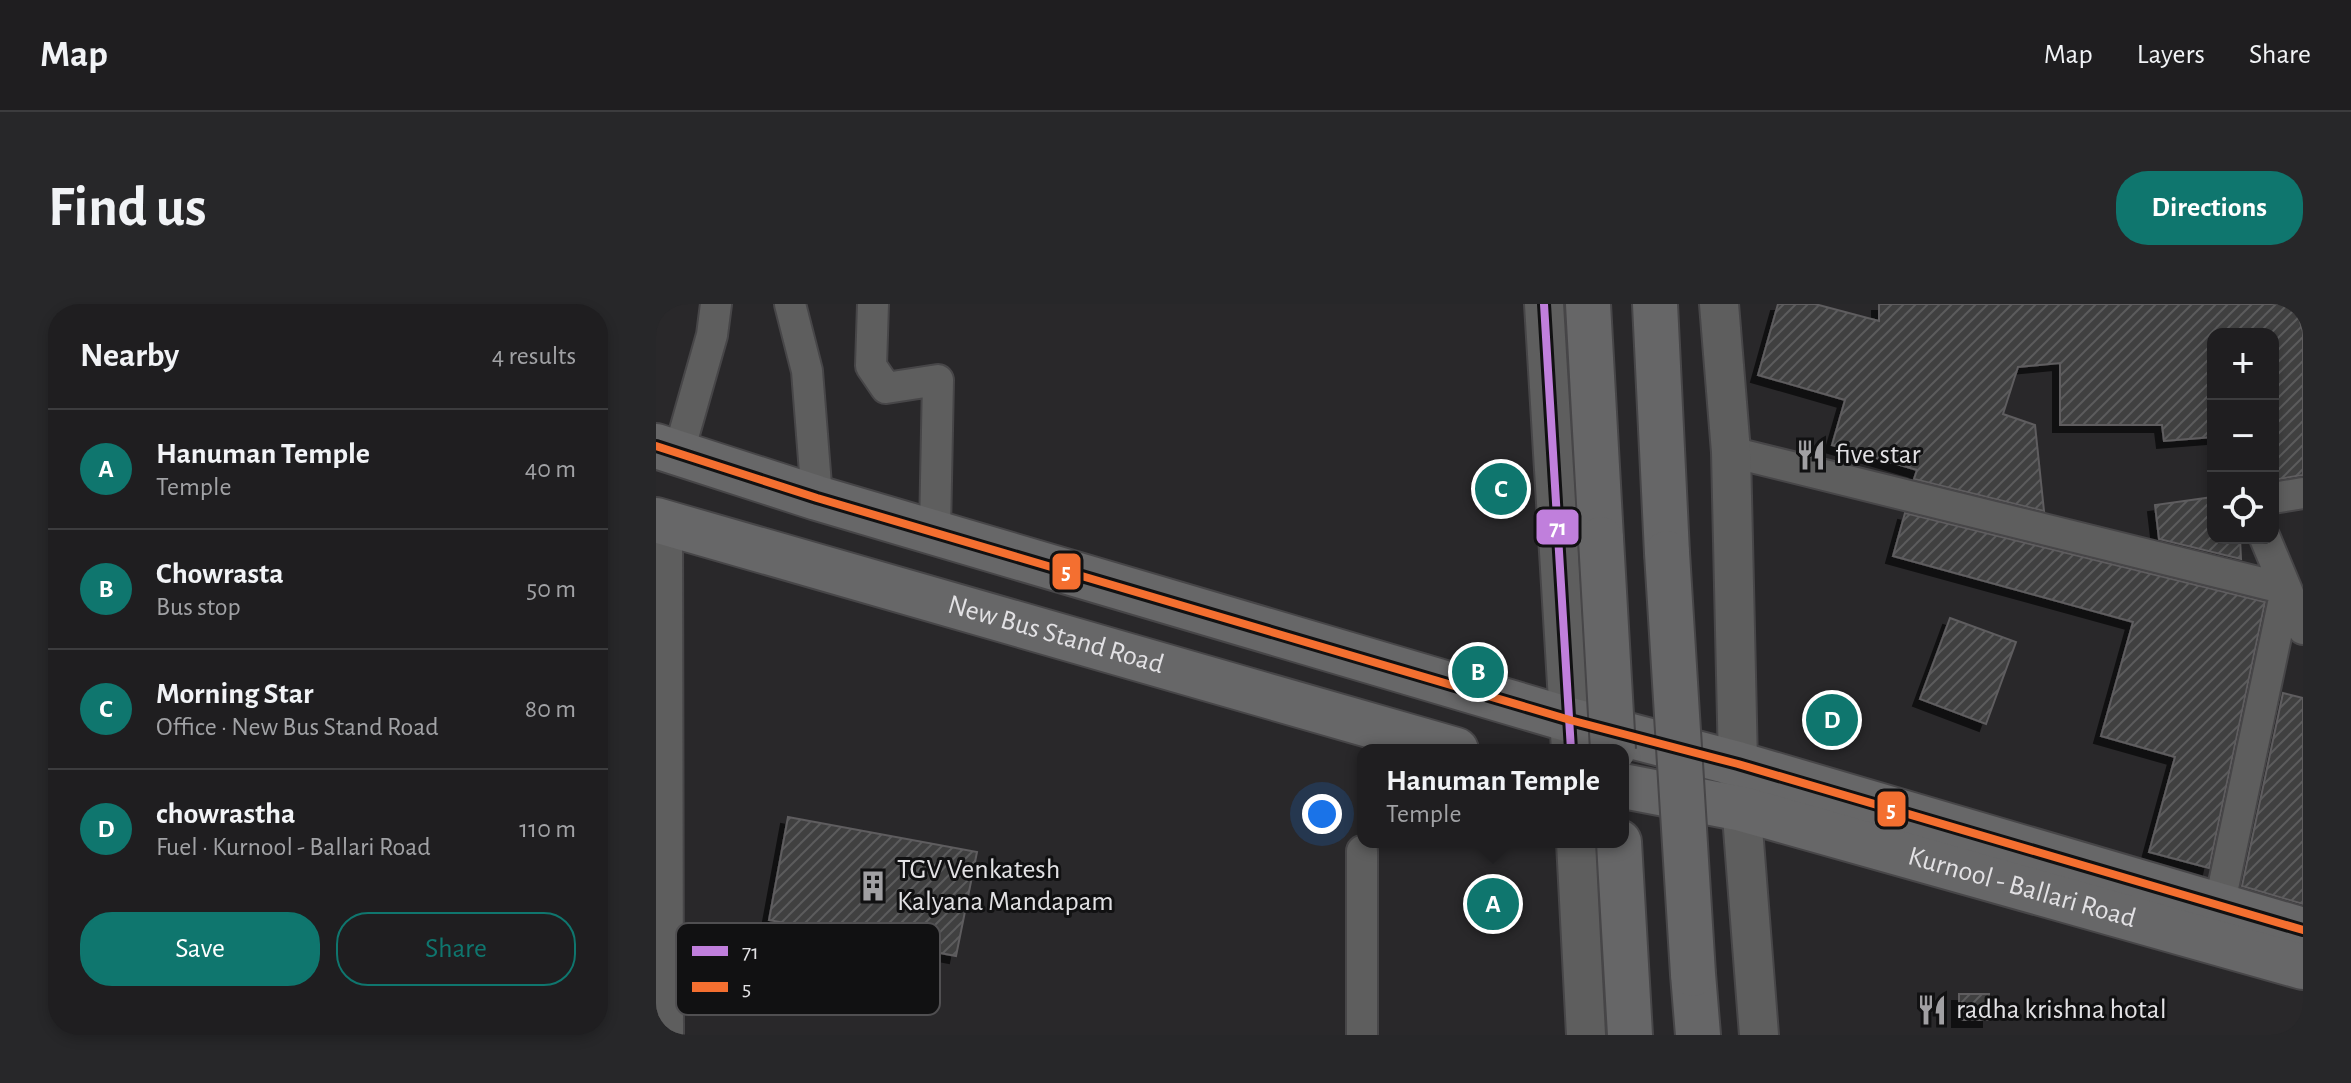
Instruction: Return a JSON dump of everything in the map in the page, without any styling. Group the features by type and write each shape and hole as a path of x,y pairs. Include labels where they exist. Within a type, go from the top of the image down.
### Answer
{"highway":[{"path":"1588,304 1613,744"},
{"path":"1655,304 1667,553 1698,1035"},
{"path":"1619,848 1630,1035"}],"main road":[{"path":"667,450 817,498 935,531 1571,735"},
{"name":"New Bus Stand Road","path":"661,522 1435,744"},
{"name":"Kurnool - Ballari Road","path":"1571,735 1623,744"},
{"name":"Kurnool - Ballari Road","path":"1629,745 1738,764 2303,930"},
{"path":"1629,787 1742,809"},
{"name":"Kurnool - Ballari Road","path":"1742,809 2303,967"}],"street":[{"path":"667,450 712,335 716,304"},
{"path":"790,304 807,371 817,498"},
{"path":"873,304 871,366 886,388 938,380 935,531"},
{"path":"1544,304 1571,735"},
{"path":"1719,304 1731,452 1738,764 1759,1035"},
{"path":"1731,452 2286,589"},
{"path":"2279,497 2303,493"},
{"path":"661,522 668,1035"},
{"path":"2267,544 2303,629"},
{"path":"2219,907 2286,589"},
{"path":"1576,848 1586,1035"},
{"path":"1362,851 1362,1035"}],"building":[{"path":"1778,304 1815,304 1879,321 1879,304 2295,304 2303,332 2303,475 2279,479 2279,328 2207,328 2207,437 2164,441 2162,425 2060,425 2060,363 2018,367 2003,414 2035,425 2044,511 1914,479 1917,470 1832,445 1845,400 1758,375"},
{"path":"2207,498 2207,544 2240,544 2241,559 2159,539 2155,505"},
{"path":"1905,513 2265,602 2209,868 2149,852 2175,757 2101,736 2133,622 1893,556"},
{"path":"1950,618 2016,642 1986,724 1920,699"},
{"path":"2283,693 2303,698 2303,904 2242,886"},
{"name":"TGV Venkatesh Kalyana Mandapam","path":"788,817 977,852 956,956 940,953 940,923 785,923 769,920"},
{"path":"1959,994 1989,994 1989,1020 1959,1020"}],"transit line":[{"name":"71","path":"1544,304 1571,744"},
{"name":"5","path":"656,446 817,498 1570,720 1738,764 2303,930"}],"place":[{"name":"five star","path":"1811,455"},
{"name":"Morning Star","path":"1501,489"},
{"name":"Chowrasta","path":"1478,672"},
{"name":"chowrastha","path":"1832,720"},
{"name":"TGV Venkatesh Kalyana Mandapam","path":"873,886"},
{"name":"Hanuman Temple","path":"1493,904"},
{"name":"radha krishna hotal","path":"1932,1010"}]}
